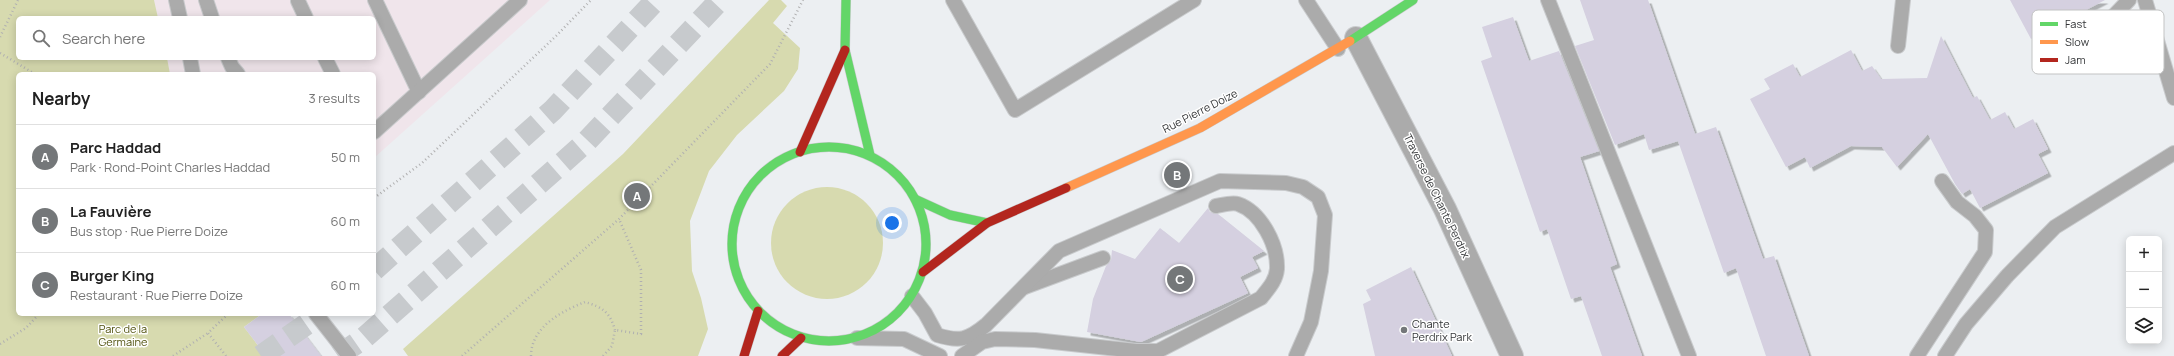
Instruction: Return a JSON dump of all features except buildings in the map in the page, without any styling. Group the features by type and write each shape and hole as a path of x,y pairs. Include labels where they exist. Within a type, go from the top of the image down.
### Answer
{"main road":[{"path":"846,0 845,50 870,155"},
{"name":"Rue Pierre Doize","path":"923,272 987,223 1200,128 1338,49 1413,0"},
{"path":"800,152 845,50"},
{"path":"835,147 870,155 902,179 915,199 926,235 923,272 912,296 897,314 878,329 857,338 829,342 801,338 778,327 758,311 741,287 732,259 732,229 742,201 758,177 782,159 800,152 835,147"},
{"path":"915,199 950,215 987,223"},
{"path":"744,356 758,311"},
{"path":"782,356 801,338"}],"street":[{"name":"Traverse de Chante Perdrix","path":"1356,38 1445,209 1512,356"}],"lane":[{"path":"176,0 180,16"},
{"path":"206,0 211,16"},
{"path":"375,0 419,92"},
{"path":"376,130 520,0"},
{"path":"953,0 1015,110 1194,0"},
{"path":"1306,0 1338,49"},
{"path":"1548,0 1689,356"},
{"path":"1898,46 1903,0"},
{"path":"2119,10 2129,0"},
{"path":"2145,0 2148,10"},
{"path":"298,1 305,16"},
{"path":"190,60 193,72"},
{"path":"229,60 232,68 236,72"},
{"path":"326,60 332,72"},
{"path":"2164,64 2174,98"},
{"path":"1945,356 1966,324 2007,276 2055,227 2174,153"},
{"path":"912,296 925,313 938,335 954,340 974,335 1059,251 1220,181 1286,183 1303,187 1318,197 1325,214 1321,271 1312,322 1296,356"},
{"path":"1917,356 1985,252 1986,230 1975,216 1957,202 1942,181"},
{"path":"962,356 982,342 995,338 1035,340 1136,351 1158,351 1261,298 1272,285 1277,269 1275,252 1265,228 1254,213 1237,204 1216,206"},
{"path":"1022,288 1104,258"},
{"path":"318,316 349,356"},
{"path":"857,338 904,339 940,356"}],"path":[{"path":"0,37 18,0"},
{"path":"376,197 422,163 557,35 591,0"},
{"path":"463,356 619,219 770,64 803,0"},
{"path":"0,53 32,72"},
{"path":"615,330 641,334 641,270 619,219"},
{"path":"531,356 531,349 541,329 563,310 585,302 603,308 612,318 615,330 612,346 603,356"},
{"path":"0,344 26,328 36,316"},
{"path":"173,356 208,332 226,316"},
{"path":"208,332 226,356"}],"shaded area":[{"path":"154,0 550,0 376,156 376,72 170,72 167,60 376,60 376,16 158,16"}],"green space":[{"name":"Parc de la Germaine","path":"0,0 154,0 158,16 16,16 16,60 167,60 170,72 16,72 16,316 259,316 244,327 266,356 0,356"},
{"path":"769,0 781,0 787,6 773,23 800,48 798,69 784,91 737,135 709,171 690,221 692,271 701,298 708,329 698,356 408,356 403,349 623,154"},
{"path":"827,187 848,191 867,203 879,222 883,243 879,264 867,283 848,295 827,299 806,295 787,283 775,264 771,243 775,222 787,203 806,191"}],"tunnel":[{"path":"376,268 553,110 656,0"},
{"path":"338,356 364,338 585,143 720,0"},
{"path":"261,356 318,316"}],"traffic: fast":[{"path":"846,0 845,50 870,155"},
{"path":"1350,41 1413,0"},
{"path":"829,147 857,151 875,159 883,163 904,183 910,190 922,216 926,244 922,272 914,290 910,298 890,319 883,325 857,337 829,341 801,337 783,329 775,325 754,305 748,298 736,272 732,244 736,216 744,198 748,190 768,169 775,163 801,151 829,147"},
{"path":"915,199 950,215 987,223"}],"traffic: slow":[{"path":"1066,188 1200,128 1350,41"}],"traffic: jam":[{"path":"800,152 845,50"},
{"path":"923,272 987,223 1066,188"},
{"path":"744,356 758,311"},
{"path":"782,356 801,338"}],"place":[{"name":"La Fauvière","path":"1177,175"},
{"name":"Parc Haddad","path":"637,196"},
{"name":"Burger King","path":"1180,279"},
{"name":"Chante Perdrix Park","path":"1404,330"}]}
